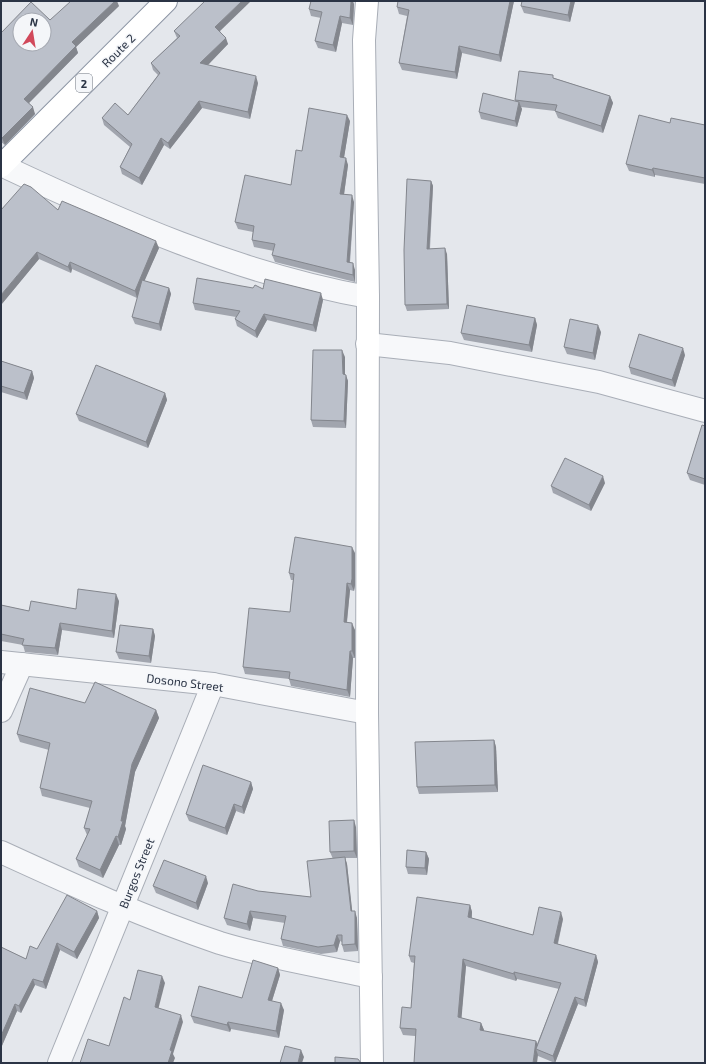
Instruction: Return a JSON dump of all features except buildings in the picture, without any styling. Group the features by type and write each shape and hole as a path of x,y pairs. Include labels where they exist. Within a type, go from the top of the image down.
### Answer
{"main road":[{"name":"Route 2","path":"1,165 166,1"},
{"path":"367,1 364,40 368,297 367,713 372,1063"}],"street":[{"path":"1,165 148,231 236,264 300,282 368,297"},
{"path":"367,344 450,353 599,382 705,411"},
{"path":"1,711 11,663"},
{"name":"Dosono Street","path":"11,663 213,684 367,713"},
{"name":"Burgos Street","path":"60,1063 213,684"},
{"path":"1,852 122,907 221,943 289,960 371,977"}]}
